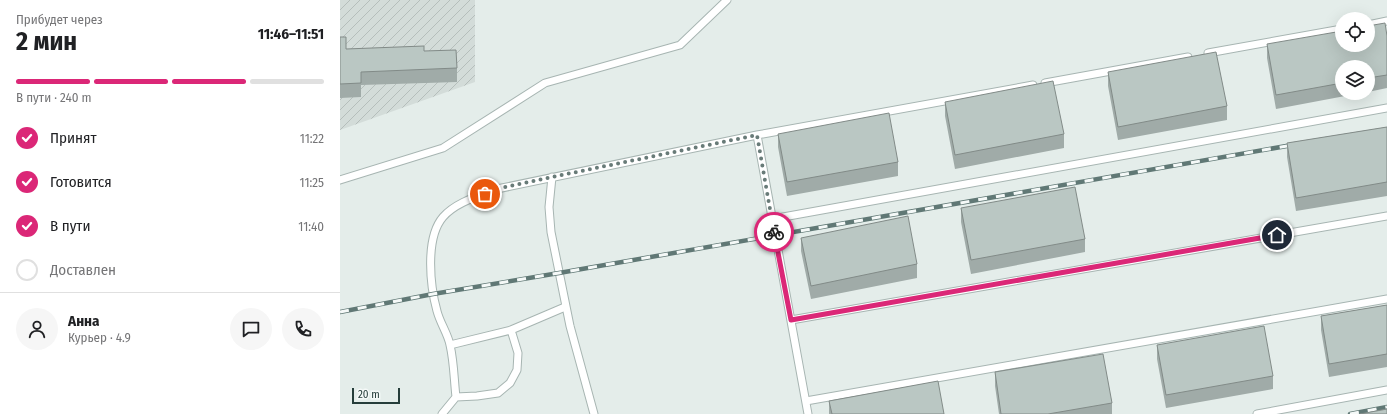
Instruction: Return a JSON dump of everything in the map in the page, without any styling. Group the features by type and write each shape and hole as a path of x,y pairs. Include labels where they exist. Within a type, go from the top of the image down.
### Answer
{"lane":[{"path":"340,180 443,148 545,83 680,44 727,0"},
{"path":"1375,23 1387,21"},
{"path":"1202,55 1335,30"},
{"path":"442,414 456,397 450,345 437,312 433,294 431,249 436,227 443,217 452,208 473,198 496,189 757,135 1194,56"},
{"path":"772,219 1387,108"},
{"path":"757,135 808,414"},
{"path":"552,177 548,207 551,232 566,307 594,414"},
{"path":"791,320 1387,216"},
{"path":"806,401 1387,299"},
{"path":"450,345 511,330 566,307"},
{"path":"456,397 498,393 510,383 517,370 518,364 518,353 511,330"},
{"path":"1257,414 1387,390"}],"shaded area":[{"path":"340,0 475,0 475,82 340,130"}],"building":[{"path":"1385,23 1387,36 1387,75 1375,77 1375,60 1335,60 1335,84 1276,95 1267,44 1335,32 1335,52 1375,52 1375,25"},
{"path":"340,37 346,37 346,49 424,46 424,51 456,50 457,68 361,72 361,83 340,84"},
{"path":"1216,52 1227,106 1118,127 1108,72"},
{"path":"1053,81 1064,134 955,155 945,102"},
{"path":"889,113 898,162 787,182 778,134"},
{"path":"1387,127 1387,182 1296,198 1287,143"},
{"path":"1075,187 1085,239 971,260 961,208"},
{"path":"908,216 917,264 811,286 801,238"},
{"path":"1387,305 1387,354 1329,364 1321,316"},
{"path":"1264,326 1273,376 1166,395 1157,345"},
{"path":"1103,354 1112,403 1048,414 1001,414 995,372"},
{"path":"938,381 944,414 832,414 829,401"},
{"path":"1387,409 1387,414 1360,414"}],"railway":[{"path":"340,312 433,294 1298,144"},
{"path":"1350,414 1387,407"}],"way so far":[{"path":"485,194 496,189 757,135 774,232"}],"route":[{"path":"774,232 791,320 1277,235"}]}
